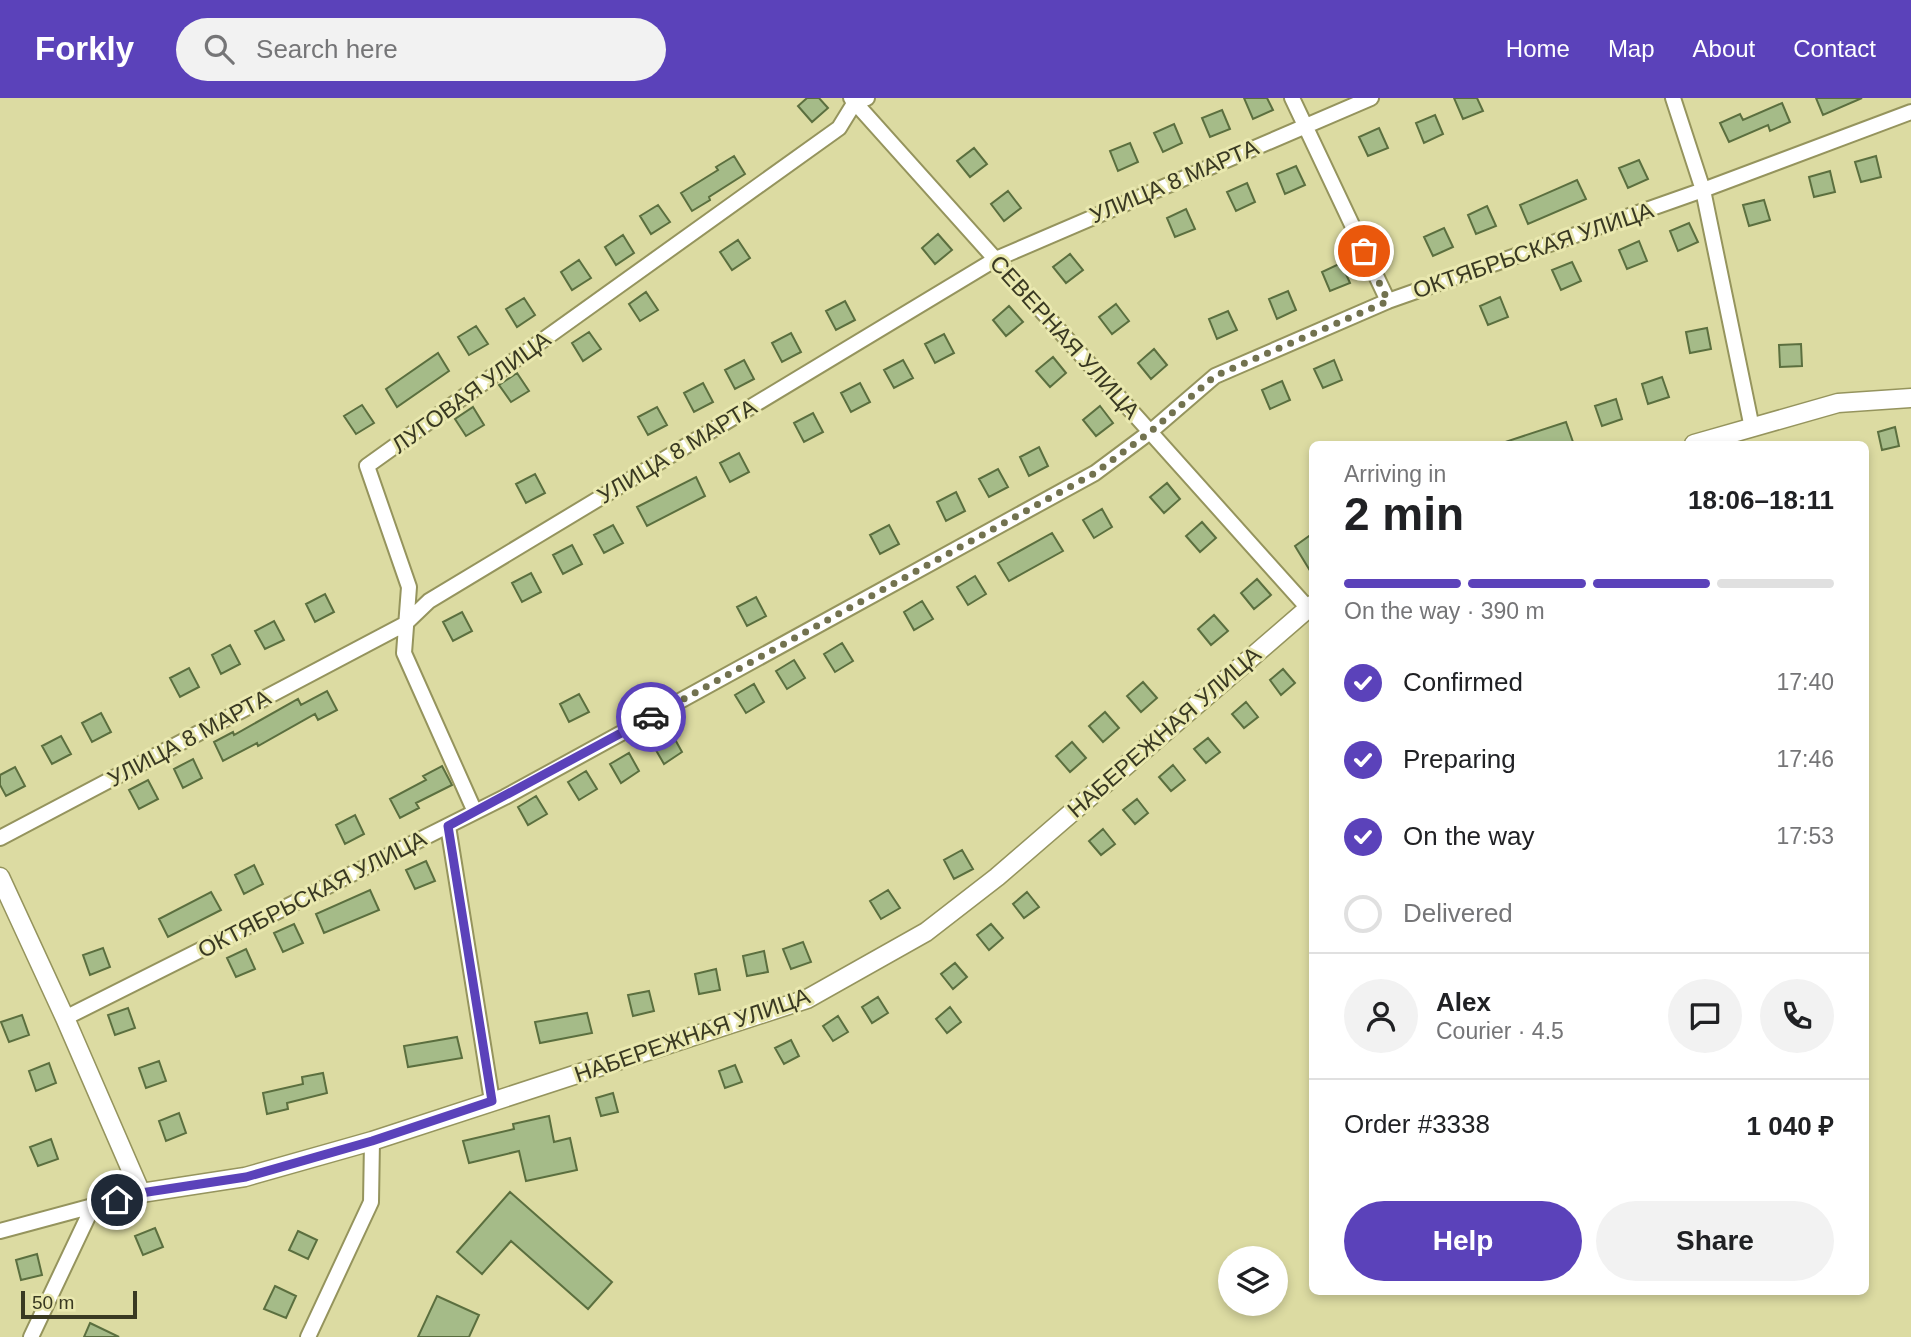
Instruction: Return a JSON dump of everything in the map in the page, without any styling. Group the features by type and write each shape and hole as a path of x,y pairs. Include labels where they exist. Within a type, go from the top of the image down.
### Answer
{"street":[{"path":"1292,98 1388,301"},
{"name":"УЛИЦА 8 МАРТА","path":"0,838 405,624 429,601 996,259 1371,98"},
{"path":"1673,98 1703,190 1752,428"},
{"name":"СЕВЕРНАЯ УЛИЦА","path":"858,99 1150,432 1309,605"},
{"name":"ЛУГОВАЯ УЛИЦА","path":"475,811 404,653 409,587 367,466 839,128 858,99"},
{"name":"ОКТЯБРЬСКАЯ УЛИЦА","path":"65,1018 505,797 1095,473 1150,432 1215,376 1388,301 1703,190 1911,112"},
{"path":"1705,441 1838,403 1911,398"},
{"name":"НАБЕРЕЖНАЯ УЛИЦА","path":"0,1231 141,1193 246,1177 372,1141 807,999 926,932 997,877 1309,607"},
{"path":"448,826 492,1101"},
{"path":"0,877 141,1193"},
{"path":"308,1337 371,1202 372,1141"},
{"path":"31,1337 93,1206"}],"building":[{"path":"807,98 819,98 828,108 812,122 798,106"},
{"path":"1244,98 1267,98 1273,110 1253,119"},
{"path":"1454,98 1477,98 1483,111 1463,119"},
{"path":"1816,98 1862,98 1823,115"},
{"path":"1782,103 1790,122 1770,131 1768,125 1729,142 1720,123 1740,114 1743,120"},
{"path":"1222,110 1230,129 1210,137 1202,118"},
{"path":"1435,115 1443,134 1424,143 1416,123"},
{"path":"1174,124 1182,143 1163,152 1154,133"},
{"path":"1379,128 1388,148 1368,156 1359,137"},
{"path":"1130,143 1138,162 1118,171 1110,151"},
{"path":"974,148 987,164 970,177 957,161"},
{"path":"734,156 745,174 692,211 681,193 718,170 716,167"},
{"path":"1876,156 1881,177 1861,182 1855,162"},
{"path":"1639,160 1648,179 1628,188 1619,168"},
{"path":"1296,166 1305,185 1285,194 1277,174"},
{"path":"1830,171 1835,192 1814,197 1809,177"},
{"path":"1577,180 1586,199 1528,224 1520,205"},
{"path":"1247,183 1255,202 1236,211 1227,192"},
{"path":"1008,191 1021,208 1004,221 991,204"},
{"path":"1764,200 1770,220 1749,226 1743,205"},
{"path":"658,205 670,222 651,234 640,216"},
{"path":"1487,206 1496,226 1476,234 1468,215"},
{"path":"1186,209 1195,229 1175,237 1167,218"},
{"path":"1689,223 1698,242 1678,251 1670,231"},
{"path":"1444,228 1453,247 1433,256 1424,237"},
{"path":"938,234 952,250 935,264 922,248"},
{"path":"623,235 634,253 616,265 605,247"},
{"path":"738,240 750,258 732,270 720,252"},
{"path":"1639,241 1647,261 1627,269 1619,250"},
{"path":"1070,254 1083,270 1066,283 1053,267"},
{"path":"579,260 591,278 572,290 561,272"},
{"path":"1572,262 1581,281 1561,290 1552,270"},
{"path":"1341,263 1350,283 1330,291 1322,272"},
{"path":"1288,291 1296,310 1277,319 1269,299"},
{"path":"646,292 658,310 640,321 629,304"},
{"path":"1500,297 1508,317 1488,325 1480,306"},
{"path":"524,298 535,315 517,327 506,309"},
{"path":"845,301 855,320 836,330 826,311"},
{"path":"1116,304 1129,321 1112,334 1099,317"},
{"path":"1009,306 1023,322 1006,336 993,320"},
{"path":"1228,311 1237,330 1217,339 1209,319"},
{"path":"476,326 488,344 469,355 458,337"},
{"path":"1707,328 1711,349 1690,353 1686,332"},
{"path":"589,332 601,349 583,361 572,343"},
{"path":"791,333 801,352 782,362 772,343"},
{"path":"944,334 954,353 935,363 925,344"},
{"path":"1801,344 1802,366 1780,367 1779,345"},
{"path":"1154,349 1167,365 1151,379 1138,363"},
{"path":"438,353 449,371 397,407 386,389"},
{"path":"1053,357 1066,373 1050,387 1036,371"},
{"path":"744,360 754,379 735,389 725,370"},
{"path":"903,360 913,378 894,388 884,370"},
{"path":"1334,360 1342,380 1323,388 1314,369"},
{"path":"517,373 529,391 511,402 499,385"},
{"path":"1662,377 1669,397 1648,404 1642,384"},
{"path":"1282,381 1290,400 1270,409 1262,390"},
{"path":"703,383 713,402 694,412 684,393"},
{"path":"860,383 870,402 851,412 841,393"},
{"path":"1616,399 1622,419 1602,426 1595,406"},
{"path":"362,405 374,423 356,434 344,416"},
{"path":"1100,406 1113,423 1096,436 1083,420"},
{"path":"473,407 484,425 466,436 455,419"},
{"path":"657,407 667,425 648,435 638,417"},
{"path":"813,413 823,432 804,442 794,423"},
{"path":"1566,422 1573,441 1508,441"},
{"path":"1895,427 1899,446 1882,450 1878,432"},
{"path":"1039,447 1048,466 1029,476 1020,457"},
{"path":"739,453 749,472 730,482 720,463"},
{"path":"998,469 1008,487 989,497 979,479"},
{"path":"535,474 545,493 526,503 516,484"},
{"path":"696,477 705,496 647,526 637,507"},
{"path":"1167,483 1180,499 1164,513 1150,497"},
{"path":"956,492 965,511 946,521 937,502"},
{"path":"1102,509 1112,527 1094,538 1083,520"},
{"path":"1202,522 1216,538 1200,552 1186,536"},
{"path":"613,525 623,543 604,553 594,535"},
{"path":"889,525 899,544 880,554 870,535"},
{"path":"1052,533 1063,551 1009,581 998,563"},
{"path":"1309,536 1309,569 1295,546"},
{"path":"572,545 582,564 563,574 553,555"},
{"path":"531,573 541,592 522,602 512,583"},
{"path":"975,576 986,594 968,605 957,587"},
{"path":"1257,579 1271,595 1254,609 1241,593"},
{"path":"325,594 334,612 315,622 306,604"},
{"path":"756,597 766,616 747,626 737,607"},
{"path":"922,601 933,619 914,630 904,612"},
{"path":"462,612 472,631 453,641 443,622"},
{"path":"1214,615 1228,631 1211,645 1198,629"},
{"path":"274,621 284,640 265,649 255,631"},
{"path":"842,643 853,661 835,672 824,654"},
{"path":"230,645 240,664 221,674 212,655"},
{"path":"794,660 805,678 787,689 776,671"},
{"path":"189,668 199,687 180,697 170,678"},
{"path":"1283,669 1295,683 1281,695 1270,680"},
{"path":"1143,682 1157,698 1141,712 1127,696"},
{"path":"754,684 764,702 746,713 735,695"},
{"path":"327,691 337,710 318,720 315,714 258,746 257,743 223,761 214,742 233,732 234,735 298,699 301,705"},
{"path":"579,694 589,712 569,722 560,704"},
{"path":"1246,702 1258,717 1244,728 1232,714"},
{"path":"1105,712 1119,728 1103,742 1089,726"},
{"path":"101,713 111,732 92,742 82,723"},
{"path":"672,734 682,752 664,764 653,745"},
{"path":"61,736 71,754 52,764 42,746"},
{"path":"1208,738 1220,752 1206,763 1194,749"},
{"path":"1072,742 1086,758 1070,772 1056,756"},
{"path":"629,753 639,771 621,783 610,764"},
{"path":"193,759 202,778 183,788 174,769"},
{"path":"1173,765 1185,780 1171,791 1159,777"},
{"path":"442,766 452,785 416,803 419,808 400,818 390,799 426,780 423,776"},
{"path":"15,767 25,786 6,796 0,785 0,775"},
{"path":"586,771 597,789 579,800 568,782"},
{"path":"148,780 158,799 139,809 129,790"},
{"path":"536,796 547,814 528,825 518,807"},
{"path":"1137,799 1148,813 1135,824 1123,810"},
{"path":"355,815 364,834 345,844 336,825"},
{"path":"1103,829 1115,844 1101,855 1089,841"},
{"path":"962,850 973,869 954,879 944,860"},
{"path":"426,861 435,881 415,889 406,870"},
{"path":"254,865 263,884 244,894 235,875"},
{"path":"370,890 379,910 324,933 316,914"},
{"path":"888,890 900,908 881,919 870,901"},
{"path":"211,892 221,910 168,937 159,919"},
{"path":"1027,892 1039,907 1024,918 1013,904"},
{"path":"294,924 303,943 283,952 274,933"},
{"path":"991,924 1003,938 989,950 977,935"},
{"path":"803,942 811,962 791,969 783,949"},
{"path":"103,948 110,967 90,975 83,955"},
{"path":"246,949 255,969 236,977 227,958"},
{"path":"764,951 768,972 747,976 743,956"},
{"path":"955,963 967,977 953,989 941,974"},
{"path":"716,969 720,990 699,994 695,974"},
{"path":"649,991 654,1011 633,1016 628,995"},
{"path":"878,997 888,1013 872,1023 862,1007"},
{"path":"950,1007 961,1022 947,1033 936,1019"},
{"path":"128,1008 135,1028 115,1035 108,1015"},
{"path":"587,1013 592,1033 540,1043 535,1022"},
{"path":"22,1015 29,1035 9,1042 1,1022"},
{"path":"838,1016 848,1032 833,1041 823,1026"},
{"path":"457,1037 462,1058 408,1067 404,1046"},
{"path":"791,1040 799,1056 784,1064 775,1048"},
{"path":"159,1061 166,1081 146,1088 139,1068"},
{"path":"49,1063 56,1083 36,1091 29,1071"},
{"path":"735,1065 742,1082 725,1088 719,1071"},
{"path":"323,1073 327,1093 287,1103 288,1109 267,1114 263,1093 303,1084 302,1077"},
{"path":"613,1093 618,1112 601,1116 596,1098"},
{"path":"179,1113 186,1133 166,1141 159,1121"},
{"path":"549,1116 554,1142 570,1138 577,1170 526,1181 519,1151 469,1163 463,1141 514,1129 513,1124"},
{"path":"51,1139 58,1159 38,1166 30,1147"},
{"path":"510,1192 612,1282 588,1309 511,1241 482,1274 457,1252"},
{"path":"155,1228 163,1247 143,1255 135,1236"},
{"path":"298,1231 317,1240 308,1259 289,1250"},
{"path":"37,1254 42,1275 21,1280 16,1260"},
{"path":"275,1286 296,1296 286,1318 264,1309"},
{"path":"437,1296 479,1315 469,1337 418,1337"},
{"path":"90,1323 119,1337 84,1337"}],"way so far":[{"path":"651,717 1095,473 1150,432 1215,376 1388,301 1364,251"}],"route":[{"path":"117,1200 141,1193 246,1177 372,1141 492,1101 448,826 651,717"}]}
